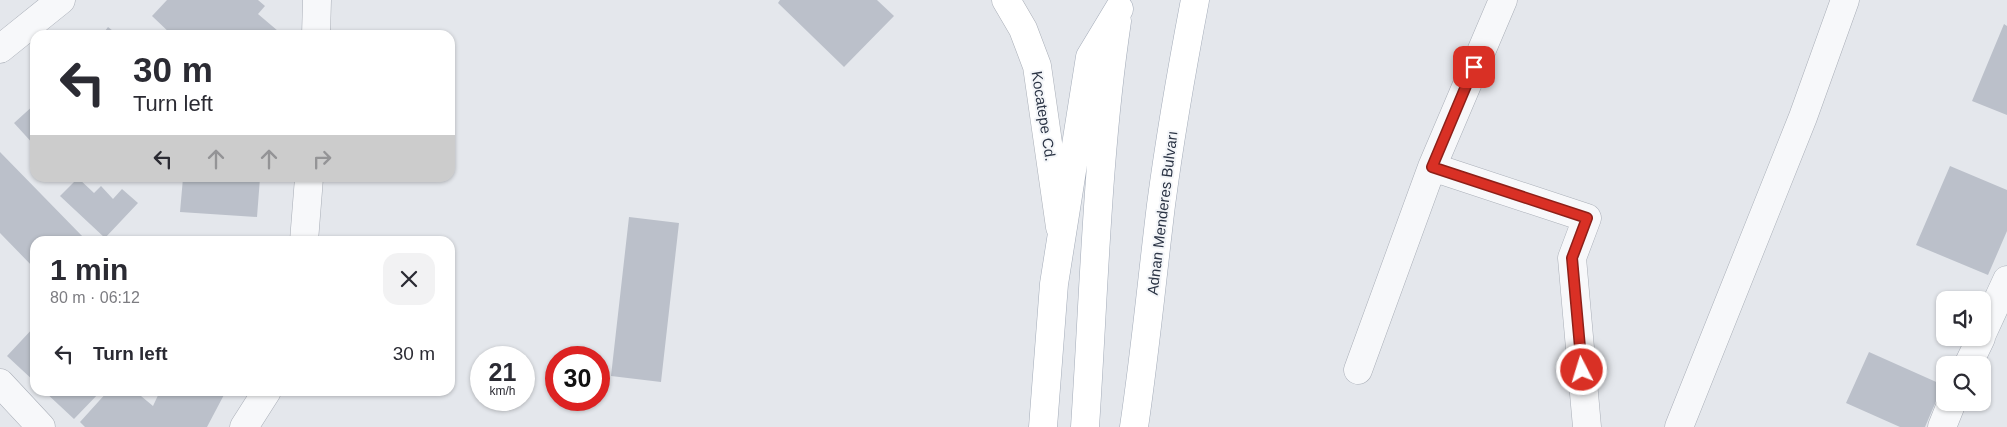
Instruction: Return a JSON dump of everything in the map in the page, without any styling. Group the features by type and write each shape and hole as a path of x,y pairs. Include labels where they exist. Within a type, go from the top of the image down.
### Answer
{"main road":[{"name":"Kocatepe Cd.","path":"1006,0 1023,29 1037,66 1062,239"},
{"name":"Adnan Menderes Bulvarı","path":"1134,427 1147,336 1162,205 1195,0"},
{"path":"1043,427 1054,284 1090,57 1120,4"},
{"path":"1085,427 1110,72 1120,4"},
{"path":"1147,336 1147,427"}],"street":[{"path":"0,49 61,0"},
{"path":"316,30 317,0"},
{"path":"1358,370 1432,167 1503,0"},
{"path":"1679,427 1803,117 1845,0"},
{"path":"1432,167 1587,218 1572,258 1587,427"},
{"path":"304,236 309,182"},
{"path":"1991,315 2007,280"},
{"path":"0,383 41,427"},
{"path":"244,427 264,396"},
{"path":"1942,427 1948,411"}],"building":[{"path":"167,0 258,0 265,6 258,14 277,30 167,30 152,16"},
{"path":"780,0 877,0 894,16 844,67 778,3"},
{"path":"2004,24 2007,26 2007,115 1972,101"},
{"path":"30,109 30,141 14,123"},
{"path":"0,152 82,236 30,236 30,264 0,233"},
{"path":"1950,166 2007,190 2007,231 1988,275 1916,245"},
{"path":"74,182 82,182 94,193 101,186 113,199 122,189 138,203 107,236 103,236 60,196"},
{"path":"183,182 260,182 257,217 180,212"},
{"path":"629,217 679,223 661,382 611,376"},
{"path":"30,331 30,377 7,356"},
{"path":"1869,352 1936,382 1936,401 1925,427 1900,427 1846,403"},
{"path":"49,396 96,396 74,419"},
{"path":"103,396 141,396 153,406 158,396 223,396 207,427 85,427 80,422"}],"route":[{"path":"1474,67 1432,167 1587,218 1572,258 1582,370"}]}
